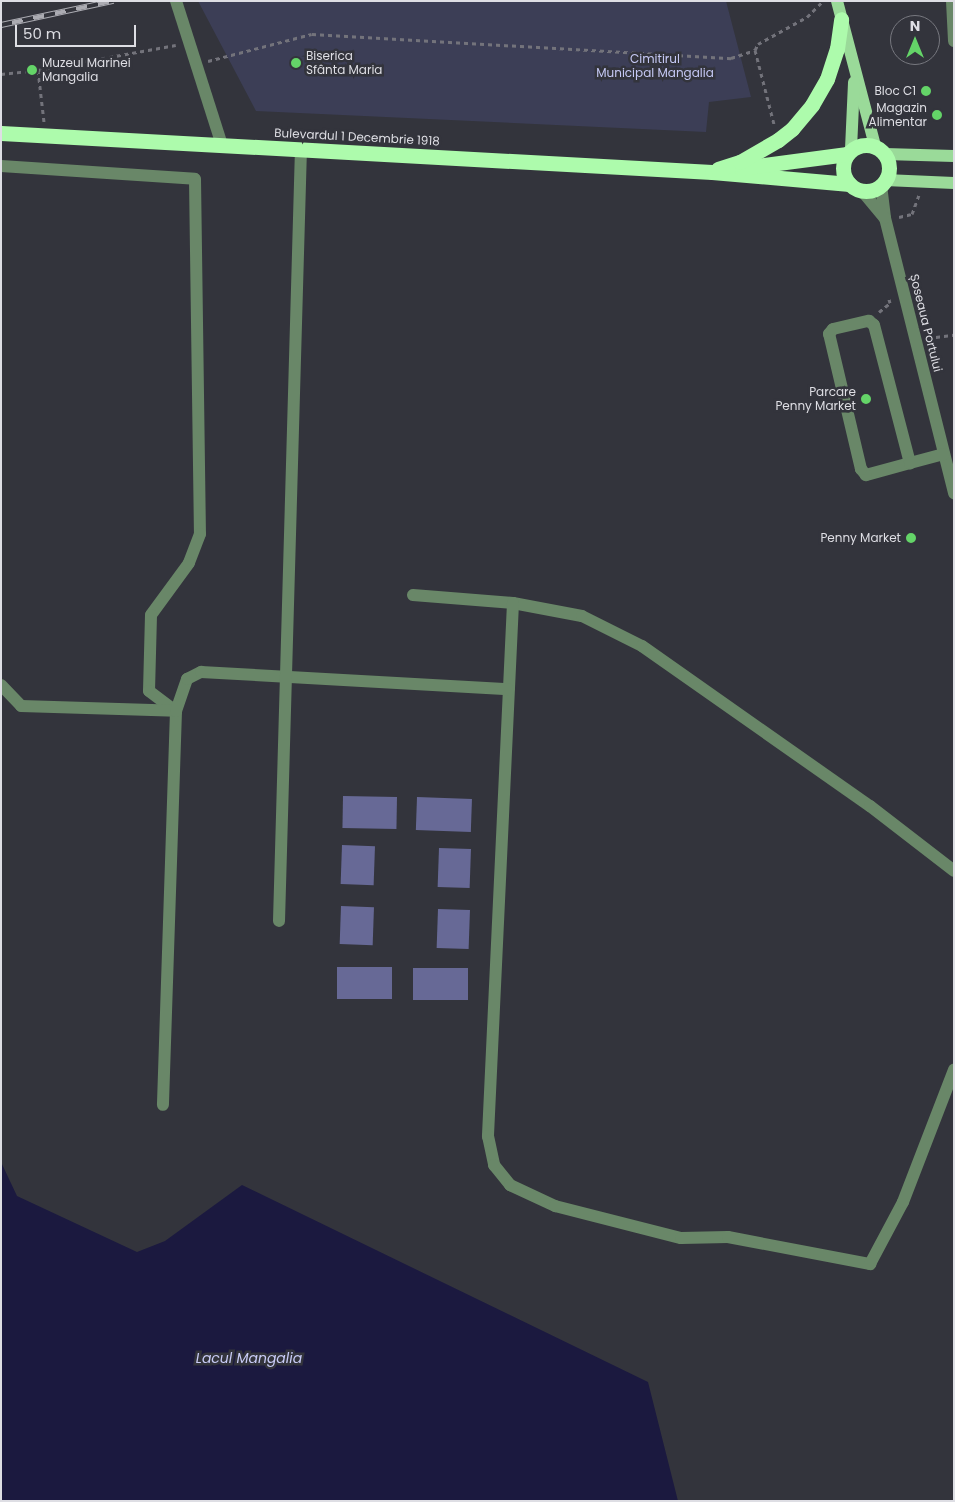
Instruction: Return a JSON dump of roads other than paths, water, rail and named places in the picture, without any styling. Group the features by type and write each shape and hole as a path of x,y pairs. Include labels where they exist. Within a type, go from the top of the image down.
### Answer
{"highway":[{"path":"712,172 740,162 778,140 792,129 812,105 827,79 837,49 841,19"},
{"name":"Bulevardul 1 Decembrie 1918","path":"1,133 712,172 855,187"},
{"path":"863,144 880,150 889,167 883,183 876,189 855,187 842,169 849,152 863,144"},
{"name":"Bulevardul 1 Decembrie 1918","path":"712,172 849,152"}],"main road":[{"path":"837,1 855,72 880,150 954,156"},
{"path":"849,152 855,72"},
{"path":"883,183 954,183"}],"street":[{"path":"176,1 222,145"},
{"path":"952,1 954,42"},
{"path":"279,921 301,149"},
{"path":"1,166 194,178 200,534 189,563 151,615 149,691 176,711"},
{"name":"Șoseaua Portului","path":"883,183 885,218 954,493"},
{"path":"855,187 885,218"},
{"path":"910,464 874,325 869,321 833,329 829,334 861,468 866,475 910,464 944,454"},
{"path":"413,595 513,603 582,616 642,646 870,806 954,871"},
{"path":"513,603 488,1136 494,1165 510,1185 554,1206 681,1238 728,1237 870,1264 903,1202 954,1070"},
{"path":"163,1105 176,711 187,678 200,672 509,689"},
{"path":"1,684 21,706 176,711"}],"water":[{"name":"Lacul Mangalia","path":"1,1162 17,1196 137,1252 165,1241 242,1185 648,1382 678,1501 1,1501"}],"railway":[{"path":"1,25 113,1"}],"place":[{"name":"Biserica Sfânta Maria","path":"296,63"},
{"name":"Muzeul Marinei Mangalia","path":"32,70"},
{"name":"Bloc C1","path":"926,91"},
{"name":"Magazin Alimentar","path":"937,115"},
{"name":"Parcare Penny Market","path":"866,399"},
{"name":"Penny Market","path":"911,538"}],"park label":[{"name":"Cimitirul Municipal Mangalia","path":"655,66"}]}
